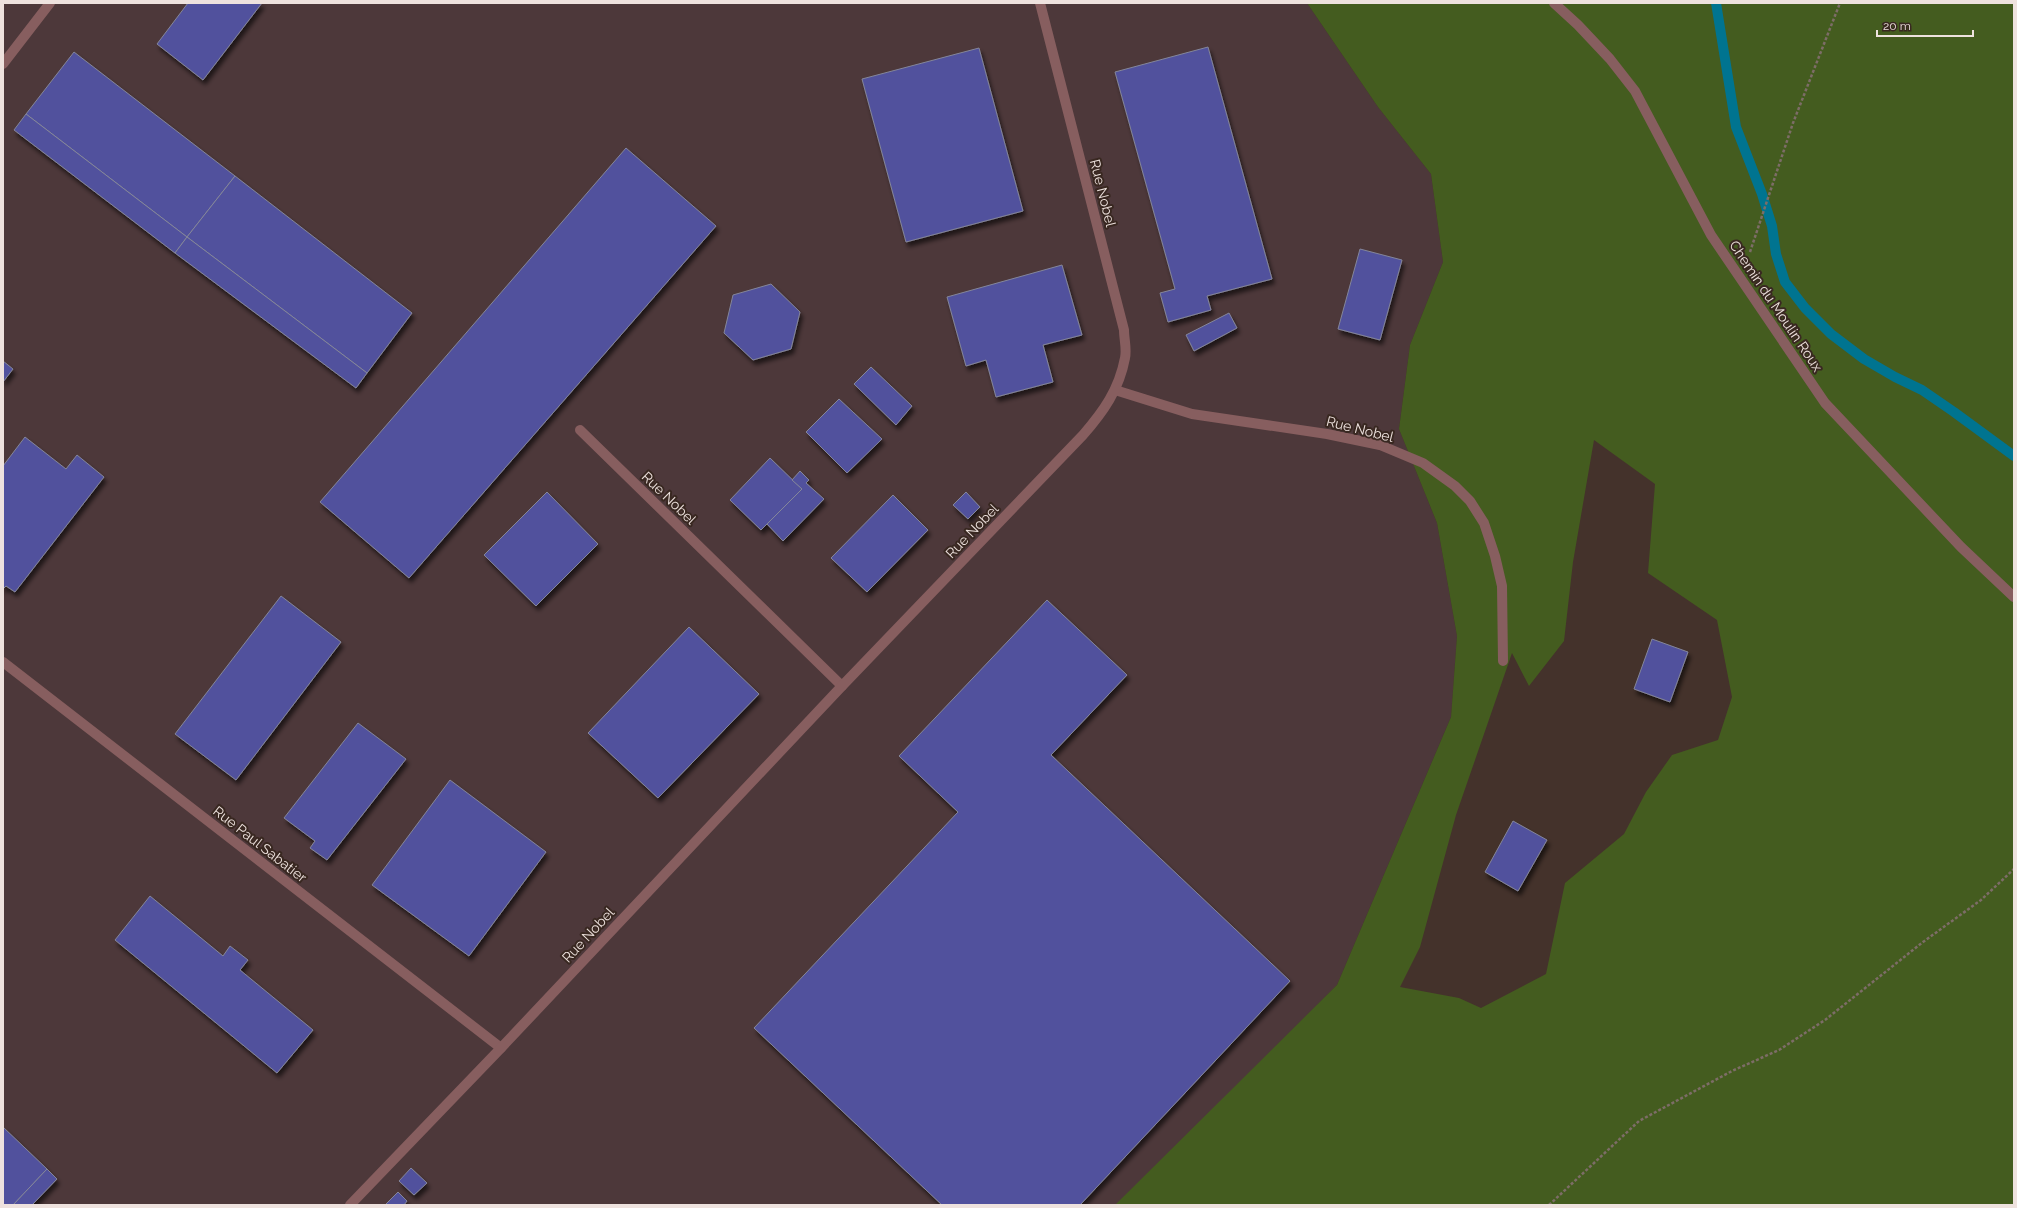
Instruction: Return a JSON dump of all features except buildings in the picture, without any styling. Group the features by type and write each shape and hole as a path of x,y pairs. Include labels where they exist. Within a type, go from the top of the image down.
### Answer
{"street":[{"path":"3,64 50,3"},
{"name":"Rue Nobel","path":"351,1203 501,1048 842,686 1083,435 1105,409 1115,390 1126,357 1124,330 1040,3"},
{"name":"Chemin du Moulin Roux","path":"1554,3 1578,25 1610,59 1635,91 1711,235 1826,403 1961,547 2014,597"},
{"name":"Rue Nobel","path":"1115,390 1192,414 1327,434 1380,445 1423,463 1455,486 1470,501 1484,523 1495,556 1502,586 1503,661"},
{"name":"Rue Nobel","path":"580,430 842,686"},
{"name":"Rue Paul Sabatier","path":"3,662 501,1048"}],"path":[{"path":"1741,280 1793,123 1840,3"},
{"path":"1549,1205 1639,1121 1732,1071 1779,1050 1825,1020 1923,942 1980,900 2014,869"}],"shaded area":[{"path":"3,3 1307,3 1378,107 1431,174 1443,262 1410,345 1399,429 1437,523 1457,636 1451,717 1337,985 1121,1205 3,1205"}],"green space":[{"path":"1307,3 2014,3 2014,1205 1115,1205 1337,985 1451,717 1457,636 1437,523 1399,429 1410,345 1443,262 1431,174 1378,107","holes":["1594,440 1655,484 1648,573 1717,620 1732,697 1718,740 1672,755 1646,792 1624,834 1565,883 1546,974 1481,1008 1459,998 1400,987 1420,947 1456,815 1512,653 1529,686 1564,641 1573,562"]}],"waterway":[{"path":"1716,3 1736,127 1762,194 1772,226 1776,254 1785,282 1805,308 1831,334 1864,359 1895,377 1922,390 2014,456"}]}
